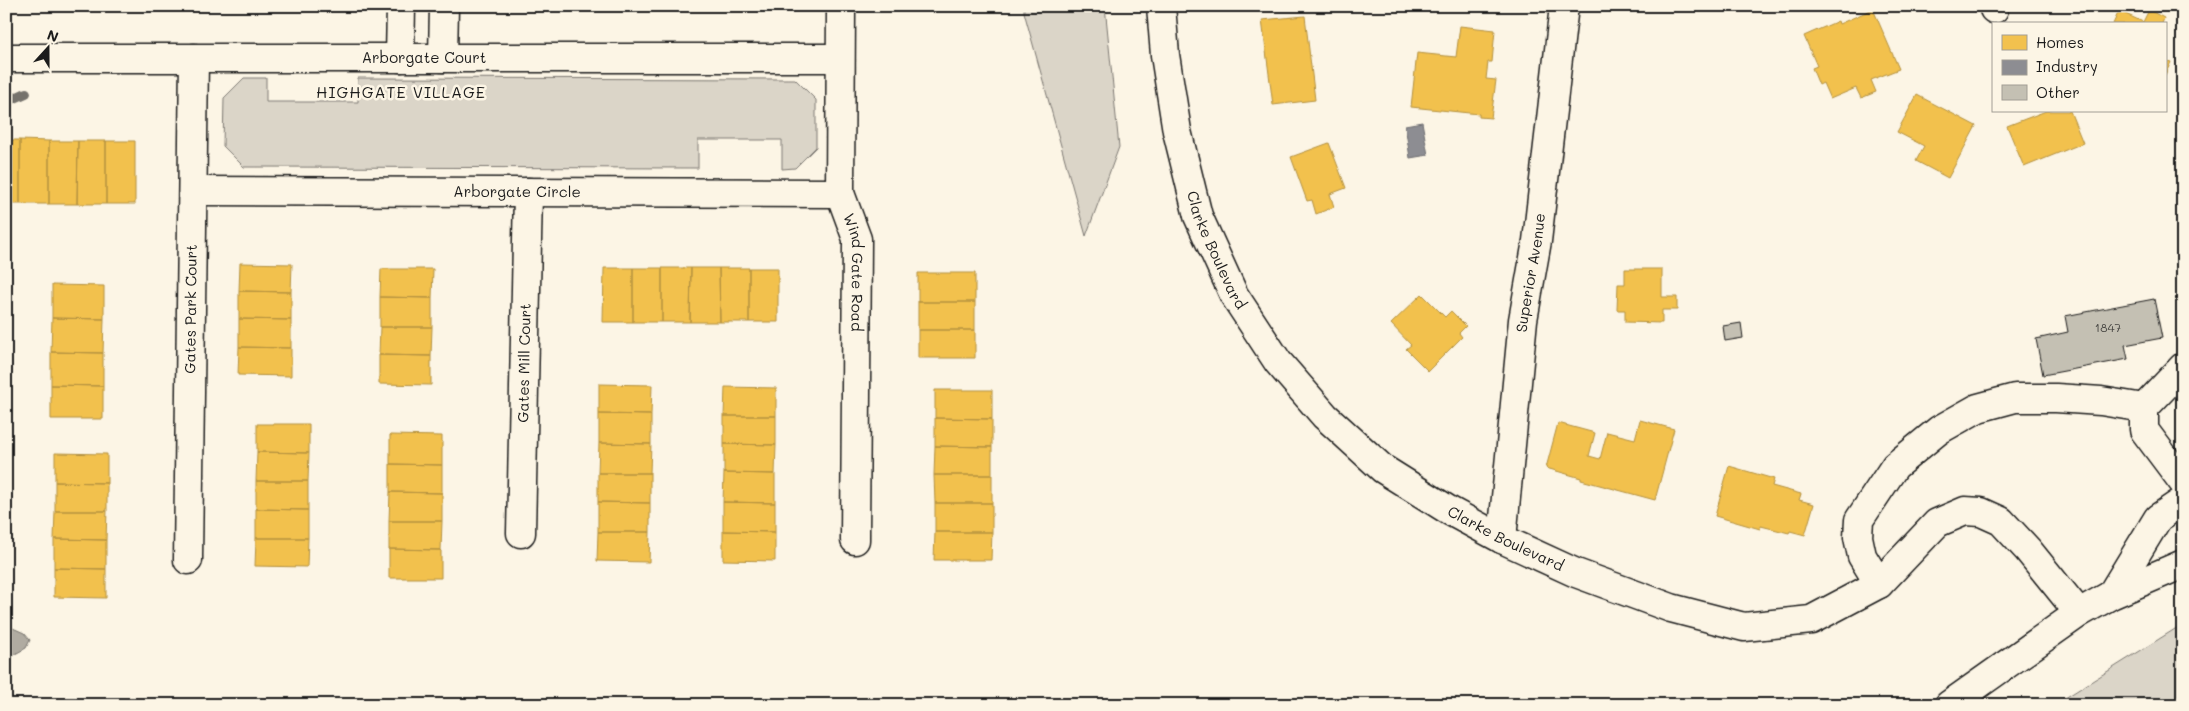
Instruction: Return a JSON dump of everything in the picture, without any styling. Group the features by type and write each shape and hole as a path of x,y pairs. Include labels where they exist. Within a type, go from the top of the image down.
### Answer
{"street":[{"path":"400,6 400,58"},
{"path":"442,58 444,6"},
{"name":"Wind Gate Road","path":"841,6 840,194 857,239 855,540"},
{"name":"Clarke Boulevard","path":"1162,6 1165,55 1178,130 1198,216 1234,295 1278,362 1325,416 1382,468 1450,511 1502,540 1576,573 1671,608 1744,626 1811,620 1879,584 1937,523 1965,511 1981,512 2001,521 2028,550 2079,613"},
{"name":"Superior Avenue","path":"1502,540 1523,320 1537,241 1564,6"},
{"name":"Arborgate Court","path":"6,58 840,58"},
{"name":"Gates Park Court","path":"188,560 194,58"},
{"name":"Arborgate Circle","path":"193,192 840,194"},
{"name":"Gates Mill Court","path":"521,533 528,192"},
{"path":"2183,367 2144,408 2144,430 2183,482"},
{"path":"1879,584 1862,556 1858,537 1859,520 1895,466 1939,430 1978,408 2015,398 2101,401 2144,408"},
{"path":"2111,596 2158,518 2183,501"},
{"path":"1949,705 2079,613 2111,596 2183,564"},
{"path":"2111,596 2183,581"}],"shaded area":[{"path":"1024,6 1105,6 1119,147 1086,236 1024,12"},
{"path":"244,78 266,78 266,102 358,102 358,78 795,79 816,100 816,147 795,168 782,169 782,140 698,140 698,168 244,167 223,146 224,98"},
{"path":"2183,624 2183,705 2054,705"},
{"path":"6,625 24,633 30,640 26,648 6,659"}],"building: Homes":[{"path":"697,6 763,6 763,11 697,9"},
{"path":"1873,9 1899,69 1871,80 1876,92 1861,98 1856,88 1830,99 1823,83 1819,85 1812,68 1817,66 1804,36 1838,21 1839,24"},
{"path":"2149,10 2164,18 2163,22 2143,22"},
{"path":"2119,11 2143,22 2114,22"},
{"path":"1305,16 1315,100 1273,105 1262,20"},
{"path":"1460,26 1495,30 1492,62 1488,62 1486,79 1496,80 1491,118 1479,117 1479,114 1411,107 1417,53 1456,57"},
{"path":"2166,60 2171,62 2166,73"},
{"path":"1917,95 1976,126 1948,178 1916,161 1924,146 1897,132"},
{"path":"2043,112 2070,112 2083,143 2024,167 2007,126"},
{"path":"6,140 20,140 20,204 6,204"},
{"path":"20,140 49,141 49,204 20,204"},
{"path":"49,141 78,141 77,204 49,204"},
{"path":"78,141 106,141 106,204 77,204"},
{"path":"106,141 135,141 135,204 106,204"},
{"path":"1329,143 1346,188 1330,194 1334,207 1316,214 1312,200 1307,201 1291,157"},
{"path":"240,263 292,264 291,292 239,291"},
{"path":"604,268 633,268 633,322 603,322"},
{"path":"633,268 662,268 662,322 633,322"},
{"path":"662,268 691,268 690,322 662,322"},
{"path":"691,268 719,268 720,322 690,322"},
{"path":"719,268 749,268 749,322 720,322"},
{"path":"749,268 778,268 778,322 749,322"},
{"path":"381,269 433,269 432,298 380,297"},
{"path":"1625,269 1662,269 1662,297 1677,297 1677,310 1662,310 1662,323 1625,322 1625,310 1617,310 1618,284 1625,284"},
{"path":"918,273 975,273 975,302 918,302"},
{"path":"52,285 104,286 104,319 52,318"},
{"path":"239,291 291,292 291,320 239,319"},
{"path":"1422,294 1445,317 1451,311 1466,326 1459,333 1462,337 1428,371 1406,349 1411,345 1391,324"},
{"path":"380,297 432,298 432,327 380,327"},
{"path":"918,302 975,302 975,330 918,330"},
{"path":"52,318 104,319 103,353 51,352"},
{"path":"239,319 291,320 291,348 239,347"},
{"path":"380,327 432,327 431,356 379,355"},
{"path":"918,330 975,330 975,358 918,358"},
{"path":"239,347 291,348 291,376 238,375"},
{"path":"51,352 103,353 103,386 51,385"},
{"path":"379,355 431,356 431,385 379,384"},
{"path":"599,384 652,385 651,415 599,414"},
{"path":"51,385 103,386 103,419 51,419"},
{"path":"725,387 776,388 776,416 724,416"},
{"path":"935,390 992,390 992,419 935,418"},
{"path":"599,414 651,415 651,444 599,443"},
{"path":"724,416 776,416 776,445 724,444"},
{"path":"935,418 992,419 992,447 935,446"},
{"path":"1640,420 1674,429 1655,500 1581,480 1581,478 1546,468 1558,423 1595,433 1589,456 1600,459 1607,432 1635,439"},
{"path":"257,424 309,424 309,453 257,452"},
{"path":"390,435 442,436 442,465 390,464"},
{"path":"599,443 651,444 650,473 598,473"},
{"path":"724,444 776,445 775,474 724,473"},
{"path":"935,446 992,447 992,475 934,475"},
{"path":"257,452 309,453 308,481 256,481"},
{"path":"55,453 107,454 107,483 55,482"},
{"path":"390,464 442,465 442,493 390,492"},
{"path":"1729,466 1774,479 1772,486 1801,494 1799,500 1814,504 1805,535 1761,526 1760,529 1715,516"},
{"path":"598,473 650,473 650,503 598,502"},
{"path":"724,473 775,474 775,503 723,502"},
{"path":"934,475 992,475 992,503 935,503"},
{"path":"256,481 308,481 308,510 256,509"},
{"path":"55,482 107,483 107,511 55,511"},
{"path":"390,492 442,493 442,521 389,521"},
{"path":"598,502 650,503 650,532 598,532"},
{"path":"723,502 775,503 775,532 723,531"},
{"path":"935,503 992,503 992,532 935,532"},
{"path":"256,509 308,510 308,538 256,538"},
{"path":"55,511 107,511 106,540 54,539"},
{"path":"389,521 442,521 441,550 389,549"},
{"path":"723,531 775,532 775,561 723,560"},
{"path":"598,532 650,532 649,562 597,561"},
{"path":"935,532 992,532 991,560 934,560"},
{"path":"256,538 308,538 307,567 255,566"},
{"path":"54,539 106,540 106,569 54,568"},
{"path":"389,549 441,550 441,578 389,578"},
{"path":"54,568 106,569 106,598 54,597"}],"building: Industry":[{"path":"1422,122 1428,155 1410,158 1405,125"}],"building: Other":[{"path":"2154,299 2162,338 2125,345 2128,359 2043,375 2036,339 2068,332 2065,316"},
{"path":"1741,323 1743,338 1725,341 1723,326"}],"waterway":[{"path":"6,102 26,93"}],"district":[{"name":"HIGHGATE VILLAGE","path":"401,92"}]}
